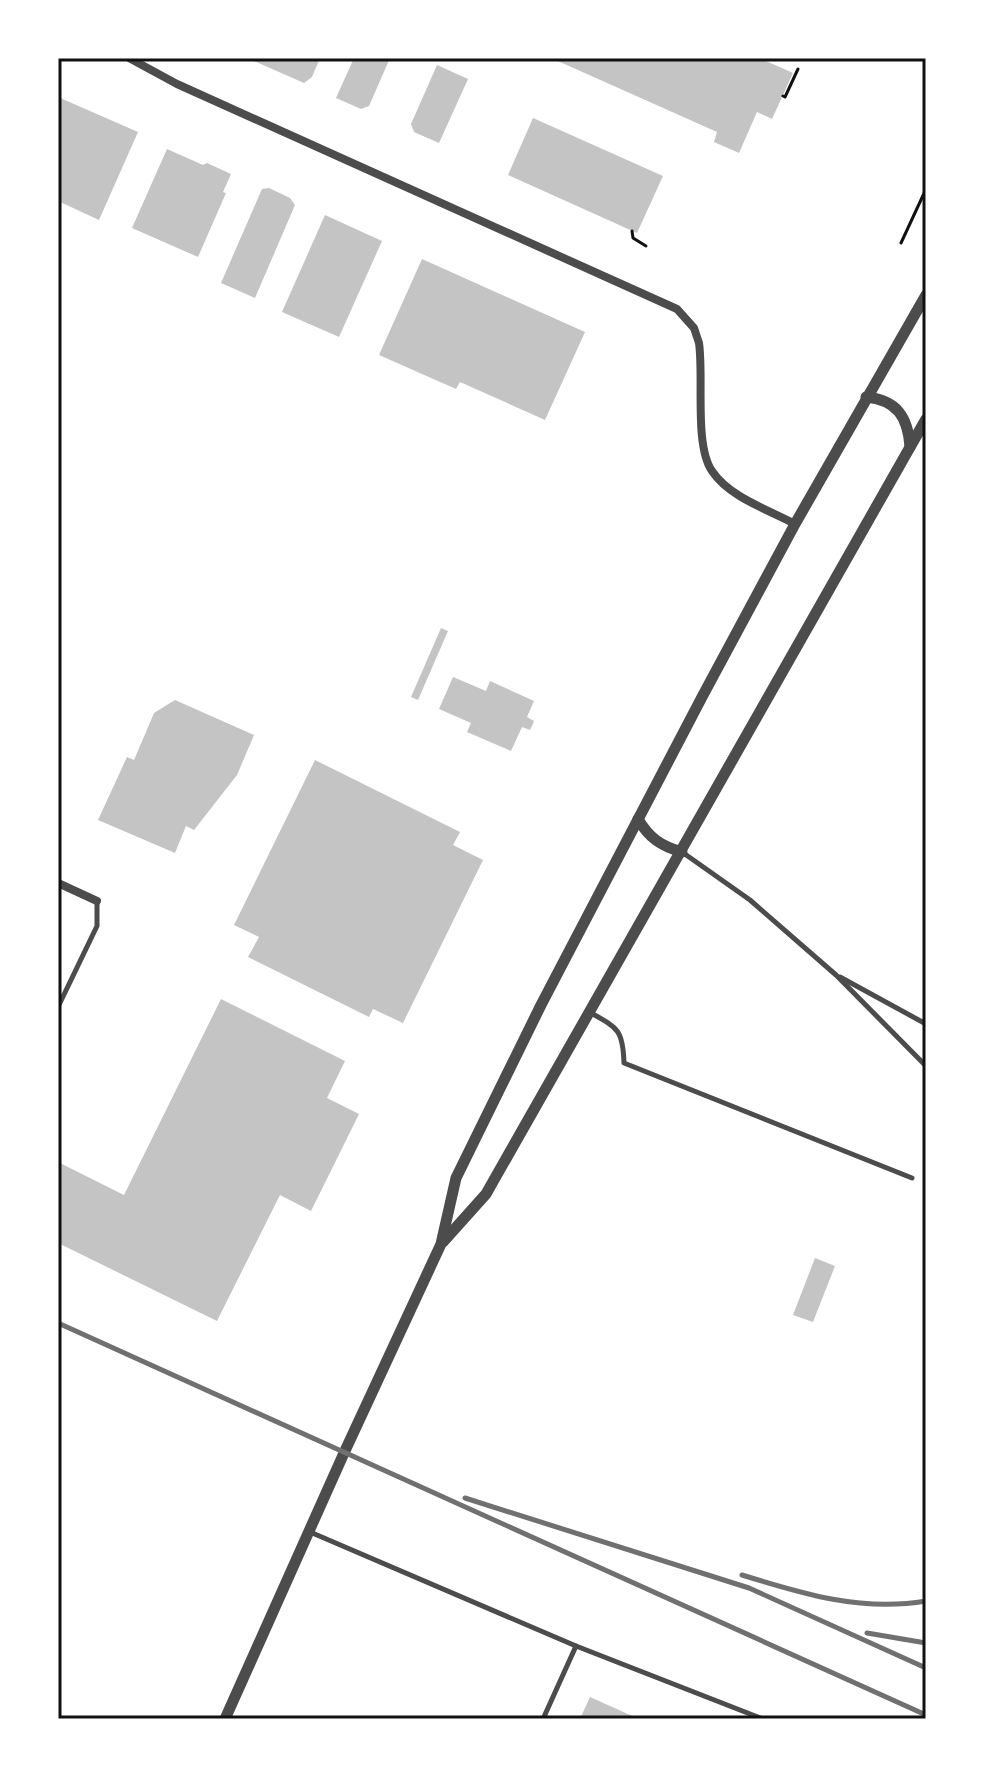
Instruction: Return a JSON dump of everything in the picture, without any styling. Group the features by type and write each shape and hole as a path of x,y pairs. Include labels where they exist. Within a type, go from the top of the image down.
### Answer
{"street":[{"path":"129,58 177,84 677,309 694,328 699,343 702,439 712,472 739,494 795,524"},
{"path":"225,1719 441,1244 456,1178 541,1005 795,524 926,295"},
{"path":"866,397 889,402 899,409 905,419 910,447"},
{"path":"441,1244 486,1194 926,419"},
{"path":"638,819 662,846 682,852"},
{"path":"58,883 97,901"}],"lane":[{"path":"682,852 750,900 836,975 926,1066"},
{"path":"58,1007 97,926 97,901"},
{"path":"836,975 926,1024"},
{"path":"590,1012 616,1027 624,1046 624,1063 912,1178"},
{"path":"309,1531 576,1646 763,1719"},
{"path":"543,1719 576,1646"}],"path":[{"path":"783,96 798,69"},
{"path":"901,243 926,189"},
{"path":"632,231 633,238 646,246"}],"building":[{"path":"247,58 320,58 312,77 304,83"},
{"path":"354,58 390,58 369,106 361,109 336,98"},
{"path":"551,58 759,58 793,73 772,119 757,112 739,153 714,142 717,132"},
{"path":"437,65 468,79 439,143 414,132 411,124"},
{"path":"58,97 138,132 99,220 58,201"},
{"path":"533,118 663,176 637,233 508,175"},
{"path":"167,149 231,174 198,257 132,228"},
{"path":"269,188 290,198 295,205 255,298 221,283 262,189"},
{"path":"325,215 382,241 339,337 282,312"},
{"path":"422,259 585,332 545,420 460,382 456,389 379,355"},
{"path":"441,628 448,631 418,700 411,697"},
{"path":"453,677 486,691 490,681 534,701 527,717 534,721 532,726 530,730 522,727 511,751 467,732 471,723 439,709"},
{"path":"175,700 254,735 237,775 194,830 186,826 175,853 98,820 127,757 134,760 154,713"},
{"path":"315,760 460,832 453,845 483,860 403,1023 373,1009 369,1017 248,957 259,937 234,925"},
{"path":"221,999 345,1061 327,1098 359,1114 311,1211 280,1195 217,1321 58,1243 58,1162 124,1195"},
{"path":"815,1258 835,1266 813,1322 793,1315"},
{"path":"590,1697 639,1719 580,1719"}],"railway":[{"path":"58,1323 926,1715"},
{"path":"465,1498 749,1588 926,1668"},
{"path":"742,1575 787,1589 856,1603 926,1601"},
{"path":"867,1633 926,1643"}]}
